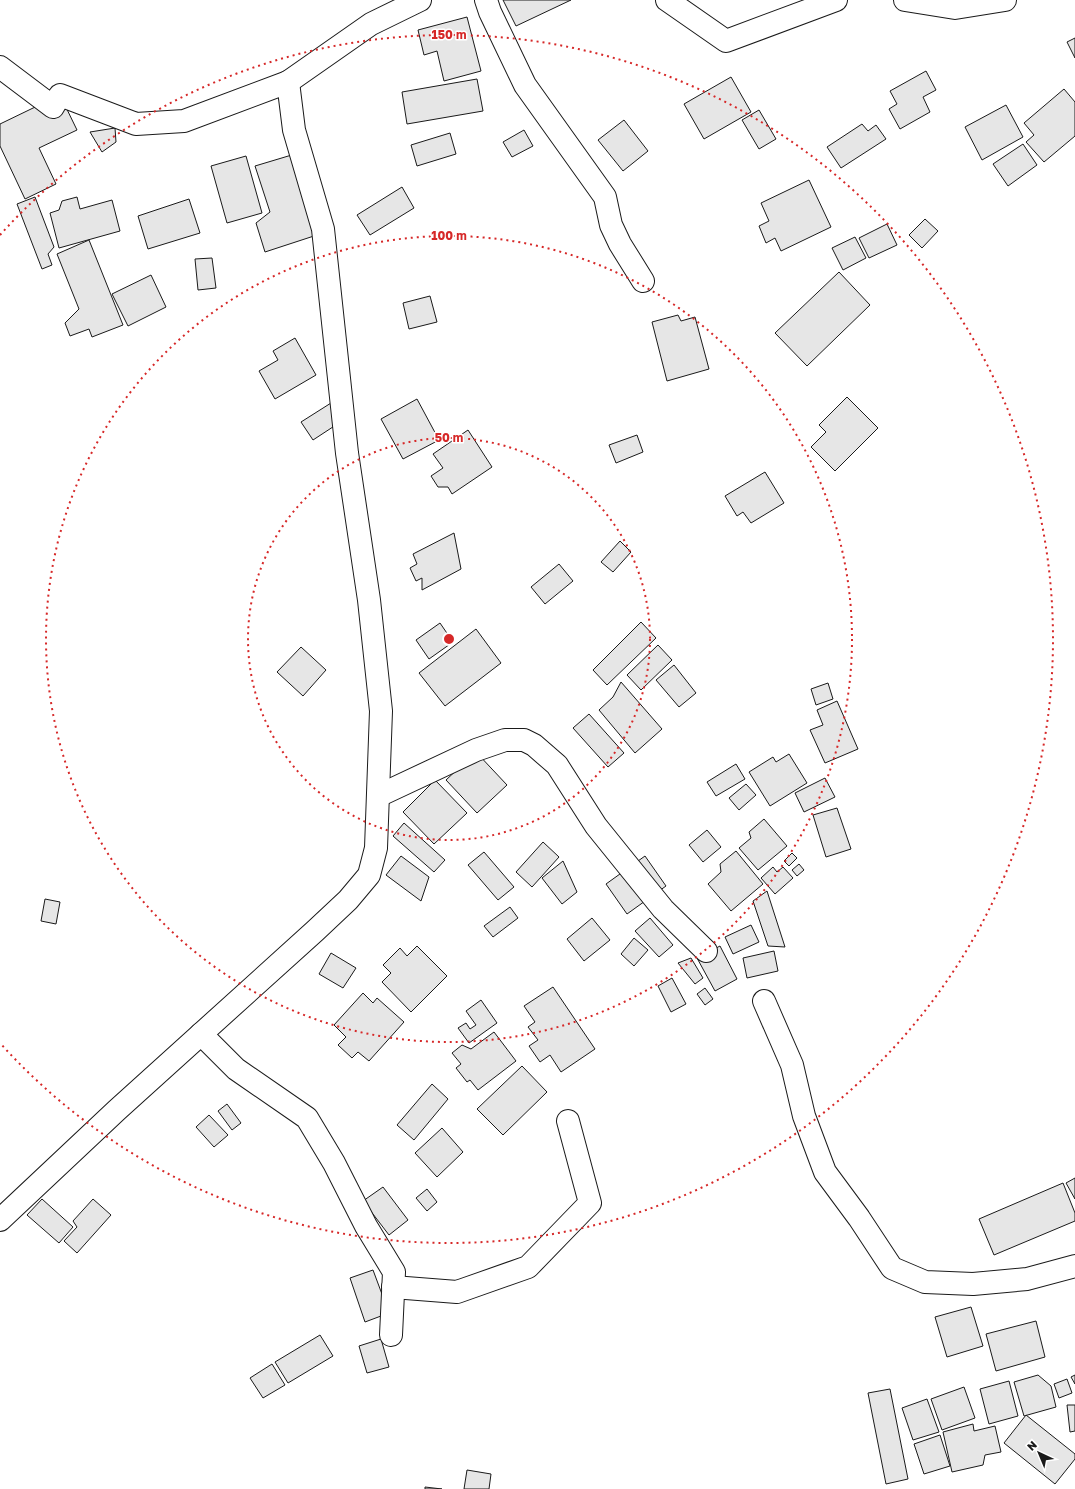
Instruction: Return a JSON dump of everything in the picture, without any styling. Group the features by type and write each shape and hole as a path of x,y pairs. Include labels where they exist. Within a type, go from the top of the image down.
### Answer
{"street":[{"path":"0,67 53,107 60,95 136,124 184,121 288,82 372,24 420,0"},
{"path":"486,0 490,12 525,85 605,197 611,225 620,244 643,281"},
{"path":"667,0 726,41 836,0"},
{"path":"905,0 955,8 1005,0"},
{"path":"0,1220 117,1110 315,932 348,900 369,875 376,848 381,710 369,600 347,453 323,229 294,130 288,82"},
{"path":"378,796 476,750 505,740 524,740 534,745 557,765 596,826 663,909 706,951"},
{"path":"764,1001 792,1065 804,1116 825,1172 859,1218 892,1268 925,1282 973,1284 1027,1279 1075,1266"},
{"path":"201,1034 236,1069 307,1118 334,1163 366,1226 394,1272 391,1336"},
{"path":"393,1287 457,1292 528,1267 590,1203 568,1121"}],"building":[{"path":"503,0 571,0 516,26"},
{"path":"467,17 481,71 444,81 437,51 424,55 418,30"},
{"path":"1075,38 1075,58 1067,42"},
{"path":"926,71 936,90 923,97 930,112 900,129 889,109 897,104 890,91"},
{"path":"731,77 751,112 704,139 684,104"},
{"path":"477,79 483,111 407,124 402,92"},
{"path":"1064,89 1075,102 1075,136 1044,162 1026,142 1034,135 1024,123"},
{"path":"60,95 77,130 39,148 56,184 25,199 0,146 0,124"},
{"path":"1006,105 1023,137 982,160 965,127"},
{"path":"759,110 776,139 759,149 742,120"},
{"path":"624,120 648,151 623,171 598,140"},
{"path":"862,124 868,131 876,125 886,139 841,168 827,147"},
{"path":"115,128 116,142 102,152 90,132"},
{"path":"524,130 533,146 512,157 503,142"},
{"path":"450,133 456,154 417,166 411,145"},
{"path":"1023,144 1037,165 1008,186 993,164"},
{"path":"295,154 320,234 265,252 256,223 270,212 255,166"},
{"path":"246,156 262,213 227,223 211,166"},
{"path":"809,180 831,227 781,251 775,238 766,243 759,226 769,221 761,203"},
{"path":"402,187 414,208 370,235 357,215"},
{"path":"35,197 54,247 48,254 52,265 42,269 17,204"},
{"path":"77,197 80,209 112,200 120,231 59,248 50,213 59,210 62,201"},
{"path":"189,199 200,233 148,249 138,216"},
{"path":"925,219 938,231 922,248 909,235"},
{"path":"887,224 897,245 869,258 859,238"},
{"path":"855,237 866,258 843,270 832,248"},
{"path":"89,240 123,325 92,337 89,329 70,336 65,323 79,309 57,254"},
{"path":"212,258 216,288 198,290 195,259"},
{"path":"839,272 870,305 807,366 775,333"},
{"path":"151,275 166,307 128,326 112,294"},
{"path":"430,296 437,322 409,329 403,303"},
{"path":"678,315 681,321 695,317 709,369 667,381 652,322"},
{"path":"295,338 316,375 275,399 259,371 278,360 273,351"},
{"path":"847,397 878,428 835,471 811,447 826,432 819,425"},
{"path":"417,399 439,440 403,459 381,419"},
{"path":"331,403 342,421 313,440 301,422"},
{"path":"468,430 492,467 452,494 448,487 438,487 431,476 443,468 433,454"},
{"path":"637,435 643,452 616,463 609,445"},
{"path":"765,472 784,503 751,523 743,512 737,516 725,496"},
{"path":"454,533 461,569 422,590 422,578 416,581 410,568 417,564 413,554"},
{"path":"620,541 631,552 613,572 601,562"},
{"path":"559,564 573,581 545,604 531,587"},
{"path":"641,622 656,638 607,685 593,670"},
{"path":"440,623 453,642 429,659 416,640"},
{"path":"476,629 501,663 445,706 419,673"},
{"path":"658,645 672,660 641,690 627,675"},
{"path":"301,647 326,670 303,696 277,672"},
{"path":"674,665 696,693 679,707 656,680"},
{"path":"621,682 662,729 635,753 599,710 613,697"},
{"path":"828,683 833,699 816,705 811,689"},
{"path":"837,701 858,749 825,763 810,730 823,725 817,710"},
{"path":"589,714 624,753 608,767 573,728"},
{"path":"476,752 507,785 477,813 446,780"},
{"path":"789,754 807,783 770,806 749,772 773,757 776,762"},
{"path":"736,764 745,779 716,796 707,782"},
{"path":"825,778 835,797 804,812 795,793"},
{"path":"435,780 467,813 434,844 403,812"},
{"path":"746,784 756,795 739,810 729,798"},
{"path":"837,808 851,849 826,857 813,815"},
{"path":"764,819 787,846 758,870 739,848 751,838 749,832"},
{"path":"404,823 445,860 434,872 393,836"},
{"path":"707,830 721,847 703,862 689,845"},
{"path":"543,842 559,857 532,887 516,872"},
{"path":"736,851 763,884 731,911 708,884 721,872 720,864"},
{"path":"484,852 514,887 498,900 468,865"},
{"path":"792,853 797,858 789,866 784,861"},
{"path":"401,856 429,877 421,901 386,875"},
{"path":"645,856 666,886 627,914 606,884"},
{"path":"563,861 577,892 562,904 542,878"},
{"path":"799,864 804,870 797,876 792,870"},
{"path":"773,867 777,872 783,867 793,878 775,894 761,878"},
{"path":"767,891 785,947 768,946 753,901"},
{"path":"45,899 60,902 56,924 41,921"},
{"path":"510,907 518,918 493,937 484,926"},
{"path":"592,918 610,940 584,961 567,939"},
{"path":"650,918 673,945 659,957 635,931"},
{"path":"751,925 759,942 733,954 725,937"},
{"path":"634,938 648,950 634,966 621,954"},
{"path":"417,946 447,976 411,1012 382,982 391,973 383,965 400,948 407,956"},
{"path":"720,946 737,979 715,991 697,958"},
{"path":"774,951 778,971 747,978 743,958"},
{"path":"331,953 356,968 343,988 319,974"},
{"path":"691,958 703,978 695,984 678,963"},
{"path":"672,978 686,1004 671,1012 658,986"},
{"path":"553,987 595,1049 561,1072 550,1055 540,1062 529,1046 538,1040 528,1027 535,1022 524,1006"},
{"path":"705,988 713,999 705,1005 697,994"},
{"path":"363,993 373,1003 377,998 404,1022 369,1061 358,1052 352,1058 338,1045 346,1037 334,1025"},
{"path":"481,1000 497,1023 469,1043 458,1028 466,1023 470,1029 476,1025 466,1011"},
{"path":"494,1032 516,1061 478,1090 470,1080 467,1082 456,1068 461,1064 452,1053 462,1045 471,1049"},
{"path":"522,1066 547,1092 503,1135 477,1109"},
{"path":"432,1084 448,1099 414,1140 397,1125"},
{"path":"227,1104 241,1123 232,1130 218,1111"},
{"path":"209,1115 228,1135 214,1147 196,1127"},
{"path":"442,1128 463,1152 437,1177 415,1153"},
{"path":"1075,1178 1075,1199 1066,1183"},
{"path":"1063,1183 1075,1213 1075,1221 994,1255 979,1219"},
{"path":"383,1187 408,1220 389,1235 363,1201"},
{"path":"427,1189 437,1202 427,1211 416,1198"},
{"path":"42,1199 73,1227 59,1243 27,1215"},
{"path":"93,1199 111,1215 77,1253 64,1241 77,1227 73,1221"},
{"path":"373,1270 389,1313 365,1322 350,1278"},
{"path":"971,1307 983,1346 947,1357 935,1317"},
{"path":"1036,1321 1045,1357 996,1371 986,1334"},
{"path":"320,1335 333,1356 288,1383 275,1362"},
{"path":"381,1339 389,1367 367,1373 359,1346"},
{"path":"272,1364 285,1385 263,1398 250,1378"},
{"path":"1038,1375 1051,1386 1056,1407 1024,1416 1014,1382"},
{"path":"1075,1375 1075,1384 1071,1377"},
{"path":"1067,1379 1072,1393 1059,1398 1054,1384"},
{"path":"1009,1381 1018,1416 989,1424 980,1389"},
{"path":"964,1387 975,1418 942,1430 931,1399"},
{"path":"890,1389 908,1479 886,1484 868,1393"},
{"path":"927,1399 939,1432 913,1440 902,1408"},
{"path":"1067,1405 1075,1405 1075,1431 1070,1432"},
{"path":"1026,1415 1075,1454 1075,1459 1055,1484 1004,1443"},
{"path":"973,1424 974,1431 995,1426 1001,1452 985,1455 983,1465 952,1472 943,1432"},
{"path":"940,1435 950,1466 924,1474 914,1444"},
{"path":"467,1470 491,1474 489,1489 464,1489"},
{"path":"425,1487 442,1489 425,1489"}]}
